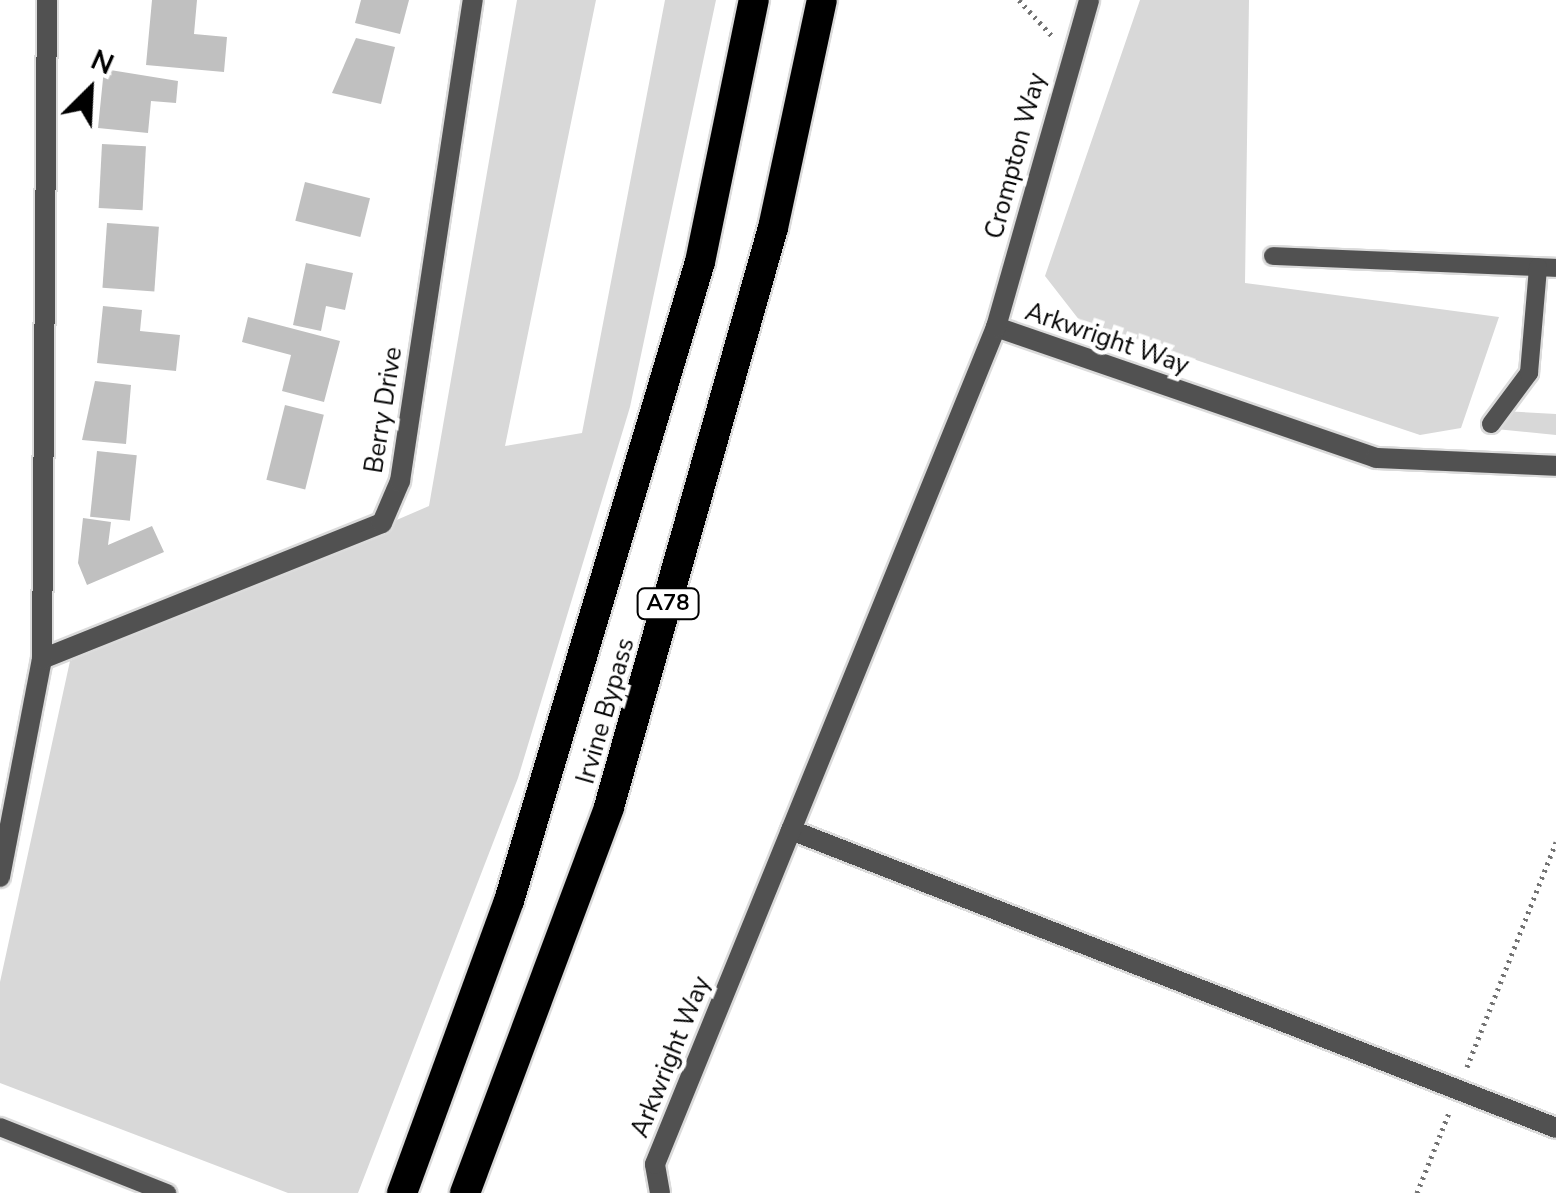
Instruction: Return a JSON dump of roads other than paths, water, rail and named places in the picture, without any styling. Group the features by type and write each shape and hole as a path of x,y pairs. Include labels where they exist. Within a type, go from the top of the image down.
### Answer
{"highway":[{"name":"Irvine Bypass","path":"402,1193 510,901 700,262 754,0"},
{"name":"Irvine Bypass","path":"465,1193 610,807 772,228 822,0"}],"street":[{"path":"0,877 42,659 47,0"},
{"name":"Berry Drive","path":"42,659 382,523 400,481 472,0"},
{"name":"Crompton Way","path":"996,327 1069,54 1089,0"},
{"name":"Arkwright Way","path":"660,1193 654,1164 996,327 1376,458 1556,466"},
{"path":"790,830 1556,1128"}],"lane":[{"path":"1273,256 1547,267 1529,373 1492,424"},
{"path":"0,1127 167,1193"}]}
